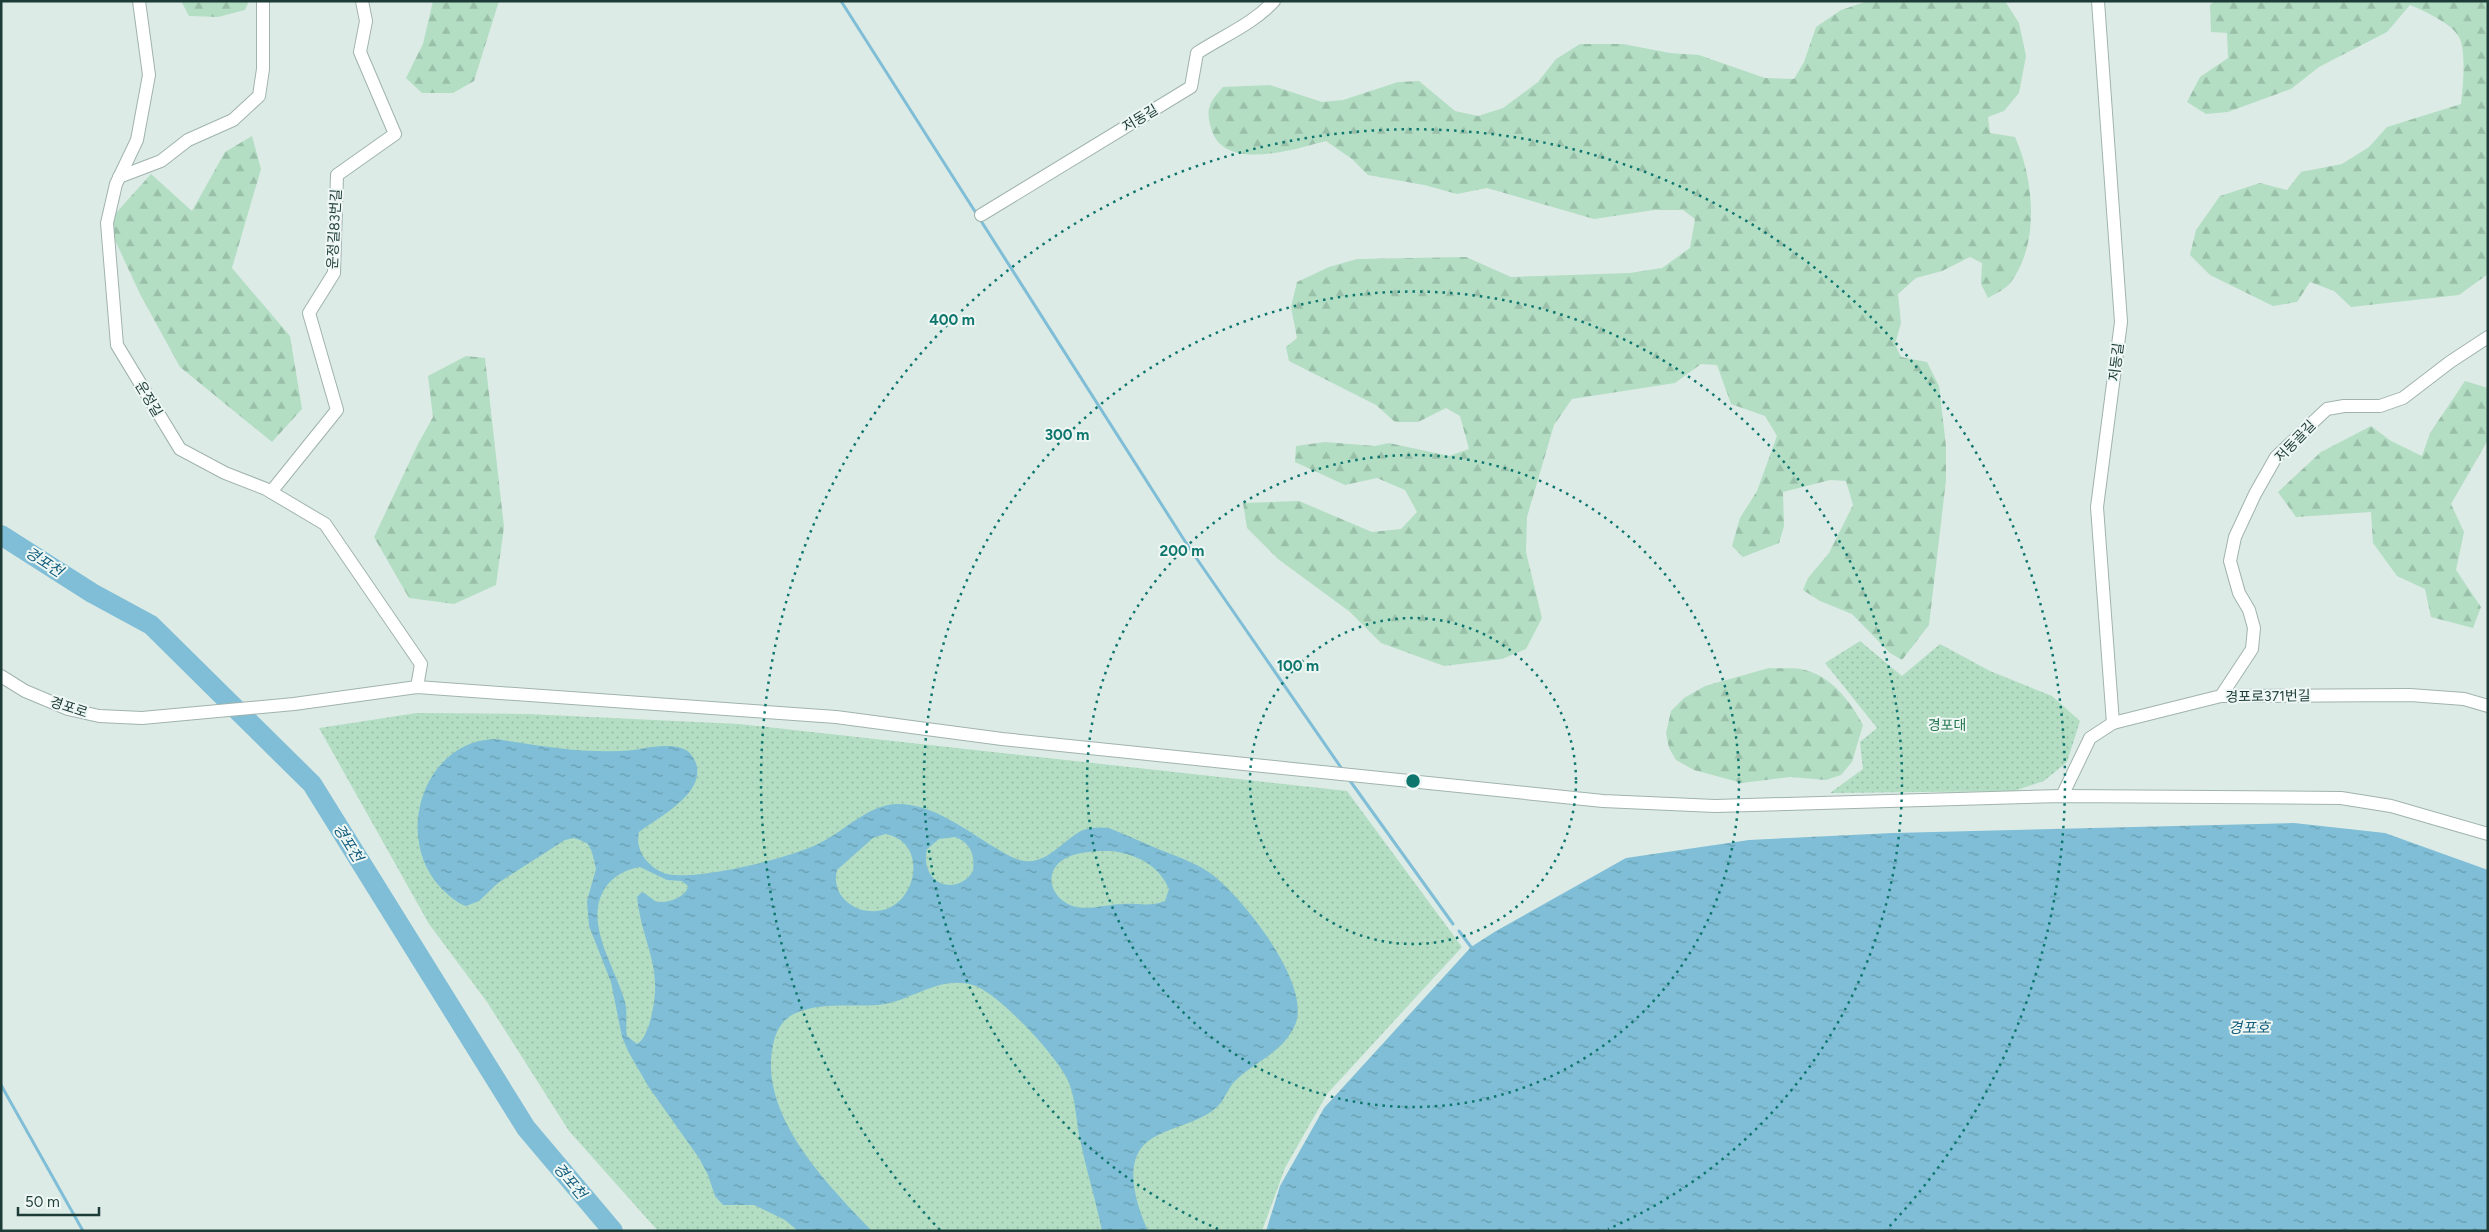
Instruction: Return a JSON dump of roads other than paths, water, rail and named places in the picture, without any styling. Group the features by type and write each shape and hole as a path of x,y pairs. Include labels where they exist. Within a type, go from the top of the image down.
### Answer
{"street":[{"name":"운정길","path":"139,1 149,75 137,140 119,177 107,223 117,345 180,449 225,473 271,492 325,524 421,664 417,687"},
{"path":"119,177 161,161 188,140 233,120 259,96 263,69 263,1"},
{"name":"운정길83번길","path":"271,492 337,410 310,313 334,273 337,174 395,134 360,52 366,21 362,1"},
{"name":"저동길","path":"981,215 1191,87 1198,53 1261,15 1274,1"},
{"name":"저동길","path":"2098,1 2121,322 2097,507 2113,723"},
{"name":"저동골길","path":"2221,696 2252,649 2254,628 2249,610 2239,594 2230,561 2235,537 2255,494 2276,457 2327,410 2344,406 2380,406 2403,398 2450,362 2488,337"},
{"name":"경포로","path":"3,679 68,710 99,716 142,718 294,704 417,687 836,717 1002,739 1603,801 1714,806 2062,796 2341,798 2391,806 2488,834"},
{"name":"경포로371번길","path":"2062,796 2090,738 2113,723 2221,696 2410,695 2464,698 2488,706"}],"water":[{"path":"495,739 589,751 628,751 666,746 686,750 696,763 697,774 694,785 678,804 639,832 638,837 640,850 647,862 659,871 672,875 689,875 726,870 788,855 828,839 866,813 887,805 911,805 924,808 949,819 1009,856 1025,861 1041,859 1083,830 1109,828 1198,866 1210,873 1239,900 1271,942 1294,987 1298,1008 1295,1025 1290,1035 1276,1050 1235,1081 1218,1106 1210,1113 1158,1135 1142,1147 1134,1166 1133,1177 1140,1212 1148,1231 1102,1231 1082,1151 1069,1083 1041,1043 1012,1013 984,990 973,985 948,983 890,1003 816,1007 796,1013 780,1026 773,1045 771,1071 776,1097 786,1122 800,1147 817,1170 872,1231 798,1231 785,1220 754,1205 723,1205 715,1196 708,1175 699,1158 648,1086 628,1051 622,1037 611,982 589,926 587,901 596,869 588,844 574,838 565,840 498,883 479,901 466,906 456,901 441,888 427,867 419,844 418,819 423,796 434,774 449,756 470,744","holes":["885,834 900,840 909,850 913,863 912,877 907,891 898,902 886,909 867,911 854,907 843,898 837,887 836,874 837,870 873,838","955,837 965,843 971,850 973,871 958,884 941,883 934,879 929,871 926,861 927,849 939,839","1112,851 1130,855 1146,862 1159,873 1169,889 1165,901 1149,904 1118,904 1083,908 1068,904 1061,899 1052,886 1051,878 1053,871 1066,858 1089,852","640,867 667,880 682,881 688,886 684,894 670,901 655,901 642,892 637,897 652,959 655,988 654,1005 649,1025 643,1038 637,1044 627,1036 625,1002 603,945 597,916 599,901 608,884 625,871"]},
{"name":"경포호","path":"2294,823 2385,833 2488,870 2488,1231 1266,1231 1280,1186 1324,1108 1471,947 1626,858 1749,840 1893,833"}],"waterway":[{"path":"841,1 1188,546 1342,769"},
{"name":"경포천","path":"1,535 92,593 151,625 312,784 526,1128 613,1231"},
{"path":"1348,778 1453,924"},
{"path":"1459,931 1471,947"},
{"path":"1,1085 83,1231"}],"park label":[{"name":"경포대","path":"1947,725"}]}
